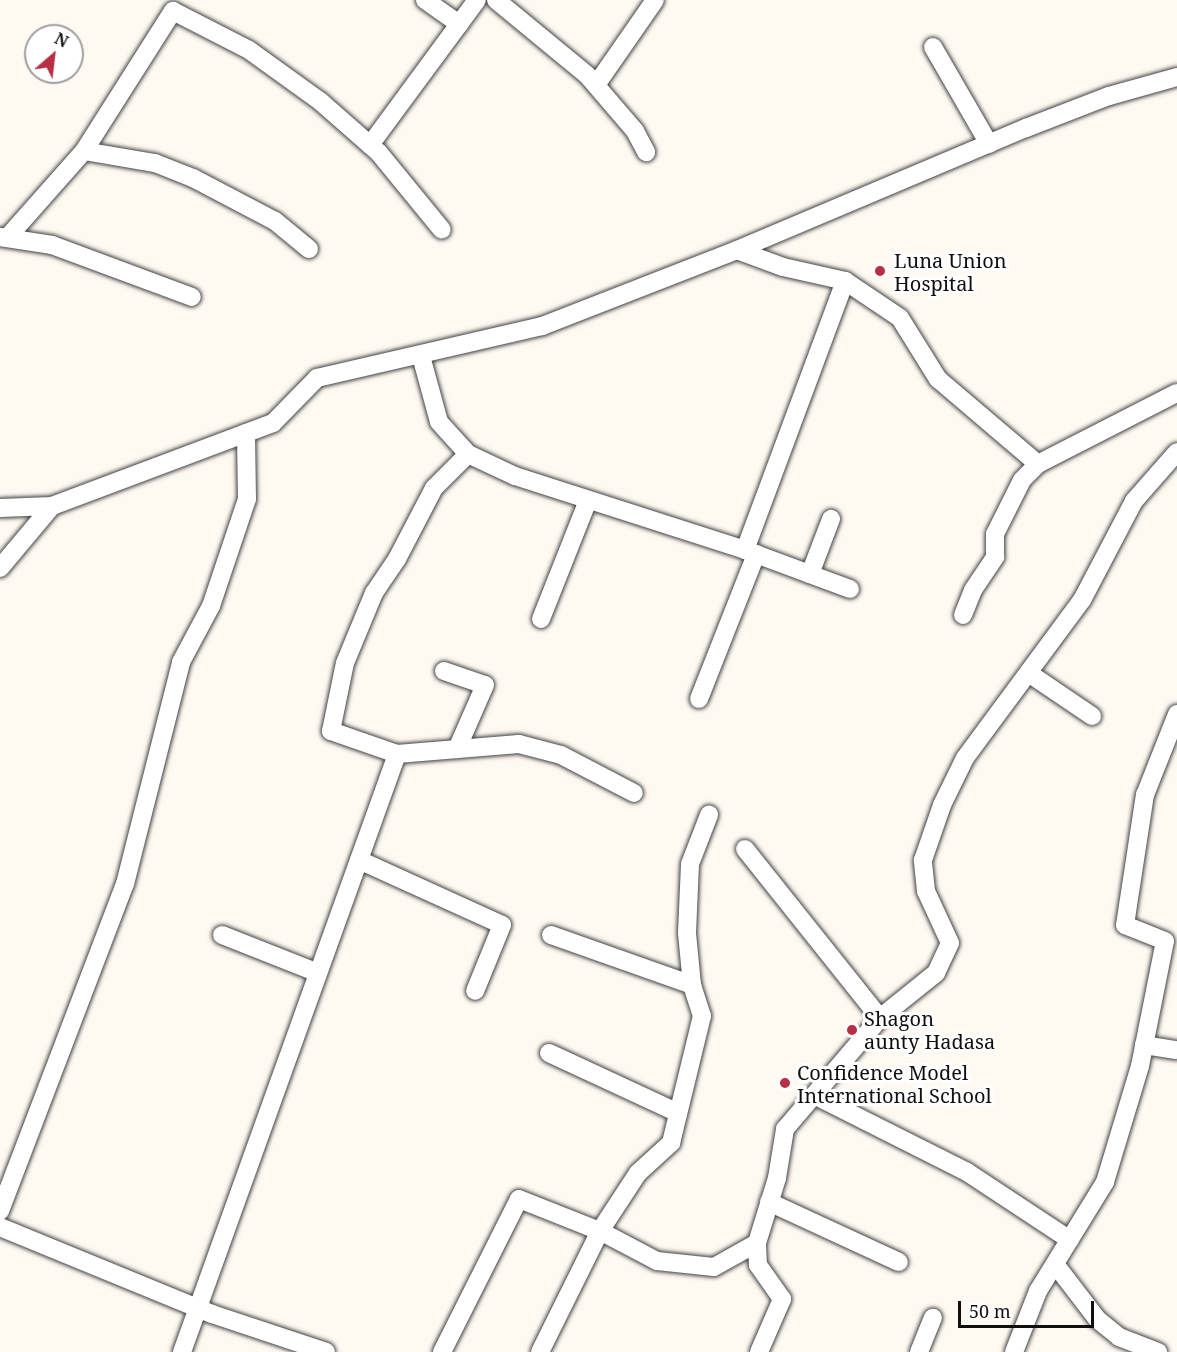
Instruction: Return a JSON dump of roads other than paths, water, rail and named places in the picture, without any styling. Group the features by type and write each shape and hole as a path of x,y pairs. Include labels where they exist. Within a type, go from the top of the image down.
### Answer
{"street":[{"path":"424,0 459,24"},
{"path":"370,145 477,0"},
{"path":"496,0 596,85 635,131 646,152"},
{"path":"596,85 655,0"},
{"path":"4,237 84,151 173,11 249,50 321,102 370,145 442,230"},
{"path":"933,46 989,144"},
{"path":"0,508 52,506 273,423 317,378 421,356 542,326 737,250 1109,96 1177,77"},
{"path":"84,151 155,163 193,178 275,221 309,249"},
{"path":"4,237 52,245 192,297"},
{"path":"737,250 783,267 844,281 900,318 938,379 1038,464"},
{"path":"699,699 844,281"},
{"path":"421,356 439,422 468,454 515,476 750,552 850,589"},
{"path":"963,615 973,590 995,557 994,534 1022,480 1038,464 1177,393"},
{"path":"0,1211 125,884 181,662 211,606 247,499 246,433"},
{"path":"759,1352 782,1299 758,1265 757,1243 769,1202 785,1129 880,1018 936,973 950,943 926,891 923,860 942,805 965,758 1030,674 1082,600 1134,501 1177,452"},
{"path":"468,454 434,488 397,559 374,594 345,663 331,731 397,754 519,744 561,755 634,793"},
{"path":"541,620 588,500"},
{"path":"0,568 52,506"},
{"path":"810,574 831,519"},
{"path":"444,671 485,686 457,749"},
{"path":"1030,674 1092,716"},
{"path":"1014,1352 1038,1291 1105,1182 1144,1045 1165,942 1125,925 1145,795 1177,714"},
{"path":"183,1352 397,754"},
{"path":"540,1352 600,1231 638,1173 671,1143 702,1016 692,985 687,933 690,864 709,815"},
{"path":"745,849 880,1018"},
{"path":"359,860 502,925 475,991"},
{"path":"222,935 318,973"},
{"path":"551,935 692,985"},
{"path":"1144,1045 1177,1050"},
{"path":"549,1053 678,1113"},
{"path":"814,1095 967,1172 1070,1240"},
{"path":"442,1352 519,1199 600,1231 657,1261 714,1268 757,1243"},
{"path":"769,1202 899,1262"},
{"path":"0,1227 198,1309 326,1352"},
{"path":"1055,1264 1097,1319 1119,1337 1148,1350"},
{"path":"919,1352 933,1318"}],"place":[{"name":"Luna Union Hospital","path":"880,271"},
{"name":"Shagon aunty Hadasa","path":"852,1030"},
{"name":"Confidence Model International School","path":"785,1083"}]}
